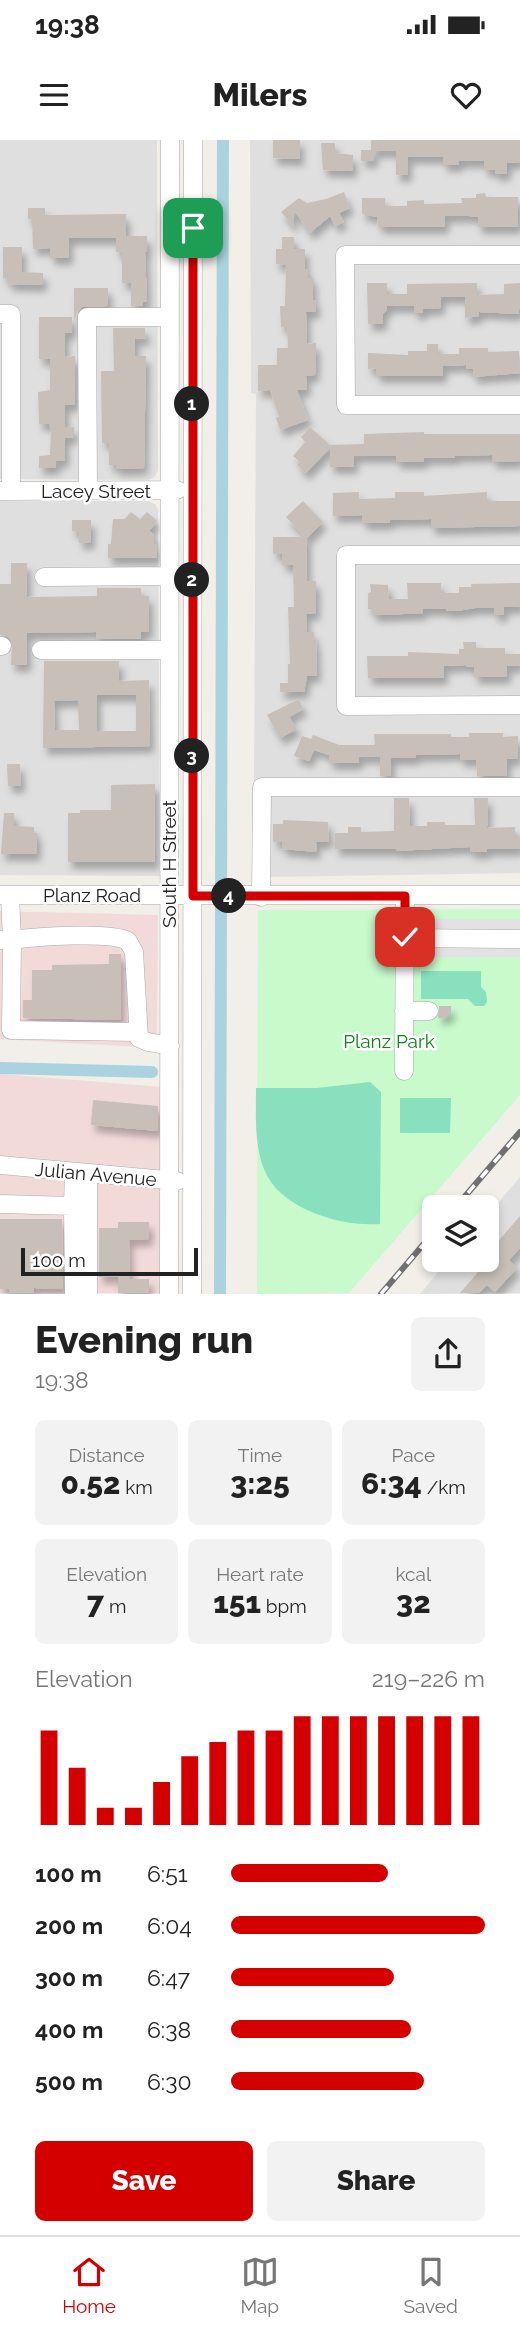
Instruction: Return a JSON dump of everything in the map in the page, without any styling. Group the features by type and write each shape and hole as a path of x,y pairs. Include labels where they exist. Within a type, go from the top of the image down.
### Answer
{"street":[{"name":"South H Street","path":"169,1293 170,140"},
{"name":"South H Street","path":"192,1293 193,140"},
{"path":"520,255 345,255 346,405 520,405"},
{"path":"5,491 6,314"},
{"path":"88,491 87,317 169,317"},
{"name":"Lacey Street","path":"5,491 191,491"},
{"path":"520,555 346,555 346,706 520,705"},
{"path":"44,577 169,576"},
{"path":"41,650 169,650"},
{"path":"261,897 262,787 520,788"},
{"path":"5,895 6,1029 137,1032"},
{"name":"Planz Road","path":"5,895 520,895"},
{"path":"404,1071 405,896"},
{"path":"6,940 32,937 114,937 128,942 134,952 137,1032 142,1040 170,1045"},
{"path":"405,937 520,939"},
{"path":"404,1011 429,1011"},
{"name":"Julian Avenue","path":"0,1165 191,1182"},
{"path":"74,1293 73,1206 81,1172"},
{"path":"81,1172 89,1293"},
{"path":"0,1204 73,1206"}],"shaded area":[{"path":"0,140 157,140 158,470 155,477 148,480 0,479"},
{"path":"250,140 520,140 520,780 254,781 256,394 251,393"},
{"path":"0,501 148,501 155,504 158,510 160,876 0,875"},
{"path":"520,792 520,873 266,877 267,793"},
{"path":"0,911 158,915 157,1048 0,1039"},
{"path":"400,915 417,915 414,917 414,933 428,935 432,919 520,919 520,957 433,957 428,947 412,948"},
{"path":"0,1074 163,1087 160,1293 0,1293"},
{"path":"520,1177 520,1293 420,1294 438,1272 499,1272 499,1202"}],"green space":[{"name":"Planz Park","path":"520,909 520,1095 434,1195 422,1195 422,1208 349,1293 257,1294 258,910"},
{"path":"421,971 481,971 481,987 486,992 487,1002 484,1006 475,1006 468,999 421,999"},
{"path":"370,1082 381,1092 380,1224 330,1218 297,1205 272,1183 264,1169 257,1140 256,1088 317,1088"},
{"path":"400,1098 451,1098 450,1133 400,1133"}],"building":[{"path":"273,140 300,140 300,159 273,158"},
{"path":"371,140 520,140 520,162 507,163 507,174 495,174 495,170 484,170 484,161 459,161 459,165 443,165 443,157 408,157 408,175 396,175 396,151 374,151 374,161 361,161 361,150 371,150"},
{"path":"321,143 335,143 335,153 353,155 353,171 323,170"},
{"path":"344,192 350,208 339,213 344,222 335,226 330,216 310,233 294,210 294,227 281,212 299,198 307,203"},
{"path":"485,193 486,197 518,197 518,227 478,227 478,217 445,216 445,227 378,227 377,217 362,214 362,198 385,198 385,206 407,206 407,201 424,200 424,204 462,203 461,198 476,198 476,194"},
{"path":"28,208 45,208 45,215 126,214 126,236 147,236 147,302 143,302 143,306 131,306 131,283 122,283 122,252 116,252 116,238 69,238 69,258 50,258 50,248 33,249 32,219 28,219"},
{"path":"282,237 294,237 294,249 305,249 305,269 308,269 308,278 313,278 313,300 316,300 316,312 306,312 307,344 316,343 316,359 315,375 306,376 307,390 297,390 308,420 280,430 276,418 279,417 270,390 258,391 258,365 277,365 277,348 288,348 287,327 281,327 280,306 285,306 286,265 276,264 276,249 282,249"},
{"path":"3,247 22,247 22,272 43,273 43,285 8,284 8,278 3,278"},
{"path":"367,283 387,283 387,294 407,294 407,284 477,283 477,295 504,294 504,284 520,283 520,306 518,314 479,312 479,316 465,318 465,297 441,297 441,308 423,309 423,313 414,313 414,306 387,306 383,314 383,324 368,324"},
{"path":"74,288 108,288 108,306 82,307 74,322"},
{"path":"39,317 72,317 72,333 65,333 65,357 75,356 75,405 65,405 65,427 74,427 74,437 65,438 65,461 56,461 56,468 39,468 39,456 50,455 51,429 49,424 39,424 38,392 50,390 50,359 39,359"},
{"path":"113,328 145,328 146,339 135,339 135,356 146,356 144,468 116,469 116,465 109,465 109,443 102,443 101,371 114,371"},
{"path":"427,344 438,344 438,354 459,354 459,348 488,348 488,352 519,351 520,373 473,377 473,369 466,369 466,365 443,366 443,376 376,376 376,368 368,369 368,353 408,355 408,351 427,351"},
{"path":"310,427 330,445 364,444 364,434 520,434 520,461 492,462 492,455 424,458 424,462 396,462 396,456 354,456 354,467 330,467 330,448 306,473 297,465 300,462 293,456 305,442 301,437"},
{"path":"359,492 359,499 395,498 395,492 424,492 424,496 487,492 487,501 520,501 520,526 431,528 431,519 362,523 362,515 333,516 333,493"},
{"path":"303,501 323,522 307,538 307,581 316,581 316,613 306,614 307,632 314,632 317,676 307,676 304,692 280,692 280,683 288,683 290,664 288,607 294,607 293,565 282,565 282,554 273,554 273,537 305,537 286,517"},
{"path":"131,512 140,519 147,512 157,521 149,531 154,535 154,544 157,544 157,558 108,558 113,519 124,519"},
{"path":"72,520 91,520 91,542 79,543 79,531 72,531"},
{"path":"11,563 27,563 27,597 97,596 97,588 141,588 141,596 149,596 149,632 141,632 141,639 96,639 96,632 27,633 27,665 11,665 12,641 7,636 0,635 0,584 11,584"},
{"path":"407,583 441,583 441,593 459,593 459,587 471,587 471,584 520,583 520,607 504,607 504,615 494,615 494,608 457,611 423,609 423,613 383,615 373,615 373,609 368,609 370,584 388,585 389,599 408,599"},
{"path":"463,642 476,642 476,648 505,648 505,654 520,654 520,666 507,666 507,677 474,677 474,667 466,665 444,666 444,678 368,678 367,656 408,656 408,652 459,654 459,649 464,649"},
{"path":"44,661 119,661 119,681 149,680 150,746 43,748","holes":["97,695 136,695 136,731 97,731","78,700 79,730 55,730 54,701"]},
{"path":"299,699 303,709 289,717 297,729 280,738 267,715"},
{"path":"469,733 518,736 518,759 507,759 507,776 477,776 476,760 460,760 460,754 391,758 391,776 380,776 380,757 359,757 359,763 329,763 329,755 314,750 309,761 294,756 302,736 311,739 313,735 339,745 375,745 374,734 451,734 451,737 469,737"},
{"path":"7,764 20,764 21,786 8,786"},
{"path":"155,784 155,862 68,862 68,813 80,813 80,810 111,810 111,785"},
{"path":"394,798 409,798 410,826 427,826 427,822 475,825 474,798 488,798 487,828 515,827 515,837 520,837 520,849 470,852 470,847 396,851 335,849 335,833 348,833 348,827 361,827 361,832 394,831"},
{"path":"4,813 14,813 14,826 34,827 34,833 37,833 37,854 1,854"},
{"path":"283,820 328,822 329,842 316,842 317,852 282,849 282,842 273,842 273,824 283,824"},
{"path":"109,954 121,954 121,1020 23,1018 23,1000 32,1000 32,970 52,970 52,965 109,964"},
{"path":"439,1006 451,1006 451,1015 438,1018"},
{"path":"93,1100 158,1106 158,1131 91,1125"},
{"path":"520,1216 520,1248 509,1260 517,1268 495,1292 487,1285 479,1293 460,1293 478,1272 499,1272 499,1240"},
{"path":"0,1219 62,1219 63,1289 34,1288 33,1293 9,1293 9,1289 0,1289"},
{"path":"118,1222 149,1222 149,1239 129,1240 130,1279 149,1279 149,1293 118,1293 118,1277 99,1277 99,1228 118,1228"}],"waterway":[{"path":"220,1294 223,140"},
{"path":"0,1068 152,1072"}],"railway":[{"path":"466,1195 520,1132"},
{"path":"381,1294 422,1246"}],"route":[{"path":"193,228 193,896 405,896 405,937"}]}
